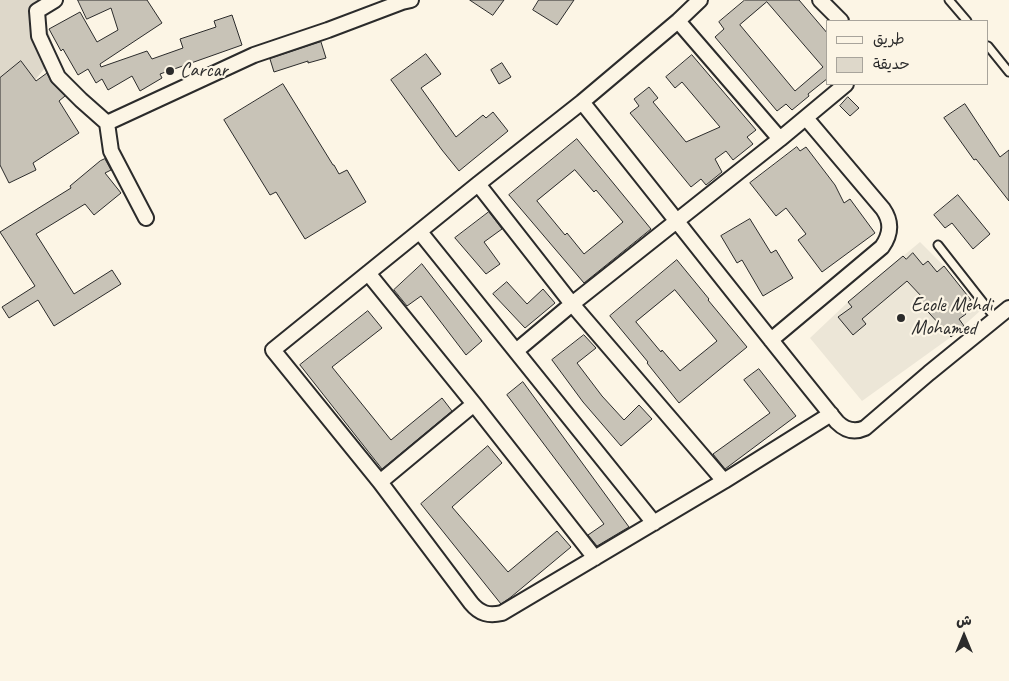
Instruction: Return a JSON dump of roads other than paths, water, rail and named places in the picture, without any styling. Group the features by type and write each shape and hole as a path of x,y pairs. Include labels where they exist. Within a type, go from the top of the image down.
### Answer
{"street":[{"path":"55,0 37,11 39,36 58,77 107,123 111,151 146,218"},
{"path":"107,123 254,55 411,0"},
{"path":"700,0 678,21 582,102 273,350 380,482 476,609 495,615 502,613 654,523 831,414"},
{"path":"820,0 840,20"},
{"path":"678,21 780,140"},
{"path":"516,351 677,220 780,140 845,85"},
{"path":"582,102 840,426 855,431 865,428 1009,308"},
{"path":"770,340 882,247 889,234 889,220 883,209 806,118"},
{"path":"478,184 572,304 724,481"},
{"path":"420,232 654,523"},
{"path":"368,273 595,558"},
{"path":"380,482 474,404"}],"lane":[{"path":"949,0 966,20"},
{"path":"989,47 1009,72"},
{"path":"938,245 996,319"}],"place":[{"name":"Carcar","path":"170,71"},
{"name":"Ecole Mehdi Mohamed","path":"901,318"}]}
